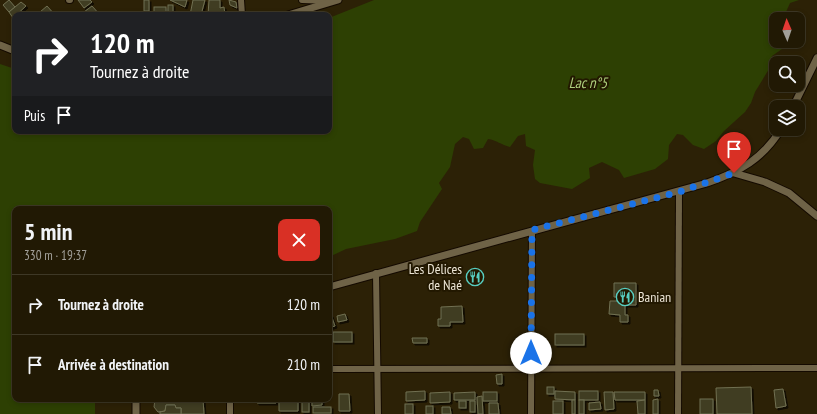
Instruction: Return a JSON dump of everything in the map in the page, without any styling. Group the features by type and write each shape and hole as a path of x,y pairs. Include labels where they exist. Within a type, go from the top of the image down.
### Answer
{"street":[{"path":"241,0 242,12"},
{"path":"302,0 336,1"},
{"path":"298,12 336,1"},
{"path":"0,46 12,50"},
{"path":"796,100 817,58"},
{"path":"332,285 532,230 679,192 734,173 768,147 775,136"},
{"path":"734,173 764,182 789,193 817,216"},
{"path":"678,414 679,192"},
{"path":"531,414 532,230"},
{"path":"376,273 378,414"},
{"path":"332,369 817,368"},
{"path":"136,402 136,414"},
{"path":"230,402 230,414"}],"water":[{"name":"Lac n°5","path":"374,0 799,0 790,3 786,12 769,12 769,48 783,48 772,56 769,56 769,69 745,112 724,131 716,141 704,149 693,145 683,135 677,134 669,145 668,159 655,169 624,178 619,170 602,162 589,168 590,178 572,189 540,183 535,179 533,165 535,150 526,146 525,134 518,136 510,147 488,139 483,148 474,149 469,139 463,137 455,144 450,167 439,183 442,189 420,222 417,231 395,239 346,249 332,256 332,206 12,206 12,402 95,402 95,414 0,414 0,64 12,68 12,134 332,134 332,17"}],"building":[{"path":"9,0 15,7 9,12 3,5"},
{"path":"78,0 90,0 92,2 84,8"},
{"path":"144,0 149,0 149,11 144,11"},
{"path":"170,0 187,0 185,7"},
{"path":"193,0 205,0 202,12 191,12"},
{"path":"209,0 220,0 220,8 224,7 225,12 208,12"},
{"path":"229,0 236,2 237,8 230,5"},
{"path":"21,2 26,6 20,12 12,12 12,16 9,12"},
{"path":"168,5 173,5 173,12 168,12"},
{"path":"47,6 52,12 40,12"},
{"path":"92,6 97,12 84,12"},
{"path":"154,7 166,7 166,12 154,12"},
{"path":"614,283 636,283 636,305 625,305 625,315 628,315 628,322 620,322 620,315 609,314 610,301 620,301 620,297 614,297"},
{"path":"462,306 463,322 450,322 450,326 438,326 438,319 441,319 441,307"},
{"path":"345,314 347,320 338,322 337,316"},
{"path":"332,318 335,326 332,327"},
{"path":"333,332 352,332 352,342 333,342"},
{"path":"555,334 584,334 584,345 555,345"},
{"path":"412,338 427,338 427,343 413,343"},
{"path":"502,374 502,384 497,384 496,375"},
{"path":"547,387 554,387 554,394 547,394"},
{"path":"751,387 752,414 717,414 716,388"},
{"path":"783,389 786,406 776,408 774,390"},
{"path":"654,390 658,390 659,396 654,396"},
{"path":"425,391 425,400 406,401 406,392"},
{"path":"555,391 575,392 575,400 555,399"},
{"path":"579,391 598,391 598,400 579,400"},
{"path":"450,392 450,402 430,403 430,393"},
{"path":"475,392 475,400 454,400 454,393"},
{"path":"483,392 497,392 497,401 483,401"},
{"path":"604,392 613,392 614,409 605,410"},
{"path":"614,392 645,392 645,400 615,400"},
{"path":"339,394 349,394 350,411 339,411"},
{"path":"482,396 483,414 478,414 477,397"},
{"path":"658,399 658,414 653,414 653,400"},
{"path":"700,399 713,399 713,414 700,414"},
{"path":"572,400 575,400 575,414 572,414"},
{"path":"579,400 584,400 584,414 579,414"},
{"path":"645,400 645,414 638,414 637,401"},
{"path":"459,401 466,401 466,408 459,408"},
{"path":"470,401 475,401 475,412 470,412"},
{"path":"553,401 563,401 563,414 553,414"},
{"path":"155,402 203,402 204,414 181,414 181,408 176,408 175,405 166,405 165,411 158,412 154,407"},
{"path":"257,402 276,402 276,403"},
{"path":"279,402 298,402 298,411 279,411"},
{"path":"302,402 309,402 309,412 302,412"},
{"path":"312,402 322,402 322,405 312,406"},
{"path":"600,402 601,409 589,410 589,403"},
{"path":"489,403 498,403 499,414 489,414"},
{"path":"405,404 413,404 413,414 405,414"},
{"path":"166,405 175,405 176,408 181,408 181,414 160,414 160,412 165,411"},
{"path":"426,406 433,406 433,414 426,414"},
{"path":"313,407 331,407 331,413 313,413"},
{"path":"442,407 450,407 451,414 442,414"}],"place":[{"name":"Les Délices de Naé","path":"475,277"},
{"name":"Banian","path":"625,297"}],"route":[{"path":"531,353 532,230 679,192 734,173"}]}
